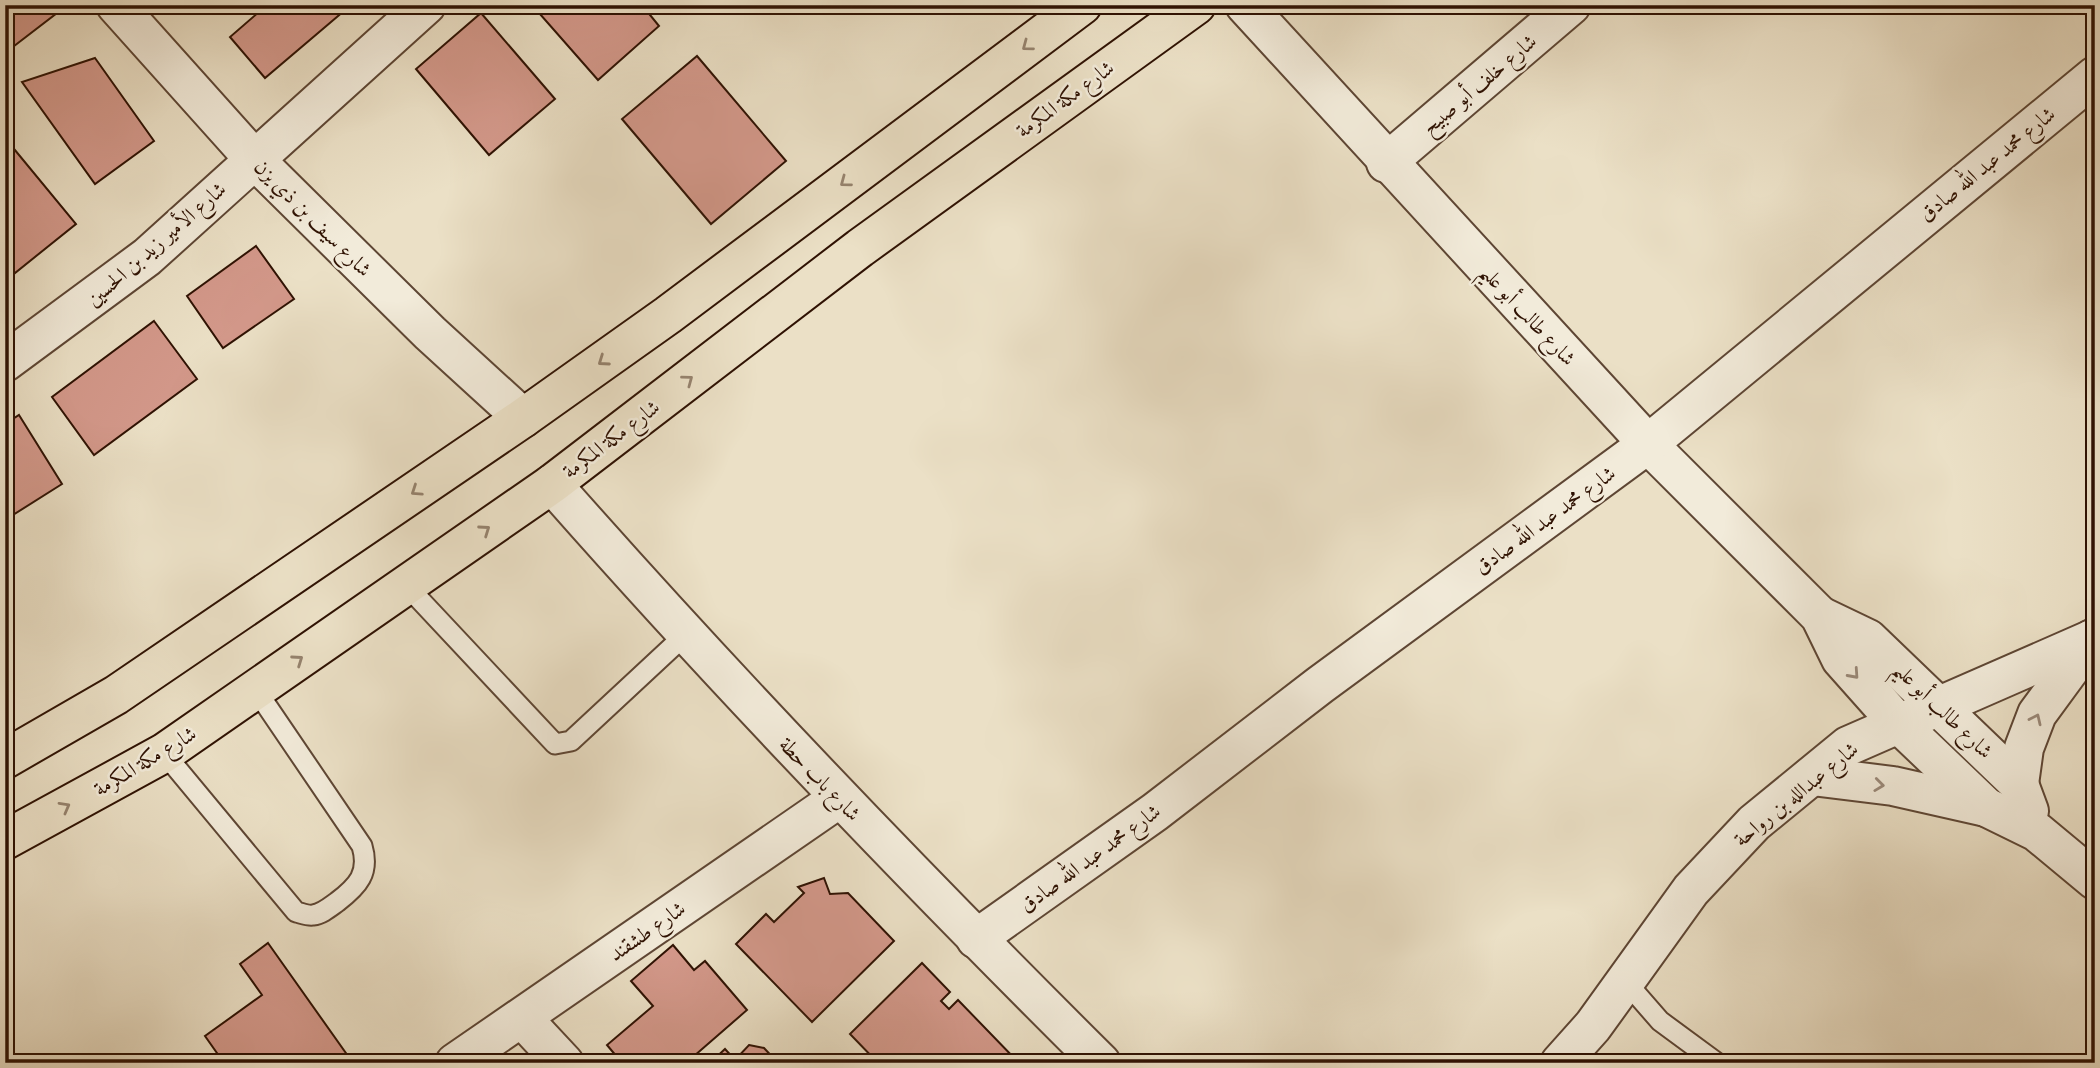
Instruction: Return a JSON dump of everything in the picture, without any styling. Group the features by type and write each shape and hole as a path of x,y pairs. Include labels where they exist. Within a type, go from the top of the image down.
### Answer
{"main road":[{"path":"5,759 116,695 523,418 668,315 1082,5"},
{"name":"شارع مكة المكرمة","path":"5,840 164,753 552,484 860,248 1196,5"}],"street":[{"name":"شارع سيف بن ذي يزن","path":"116,5 254,159 430,333 523,418"},
{"name":"شارع الأمير زيد بن الحسين","path":"5,362 146,257 426,5"},
{"name":"شارع طالب أبو عليم","path":"1245,5 1386,163 1648,444 1820,616 1841,659 1897,722 1986,807 2037,832 2095,880"},
{"name":"شارع خلف أبو صبيح","path":"1386,163 1571,5"},
{"name":"شارع محمد عبد الله صادق","path":"976,939 1154,812 1320,685 1648,444 2095,76"},
{"name":"شارع باب حطة","path":"552,484 685,635 838,799 1101,1063"},
{"name":"شارع طالب أبو عليم","path":"1820,616 1868,639 1938,704 2018,784 2037,832"},
{"name":"شارع عبدالله بن رواحة","path":"1569,1058 1691,890 1754,823 1848,746 1897,722 2093,638"},
{"path":"2018,784 2024,747 2037,714 2093,638"},
{"path":"1812,776 1893,786 1986,807"},
{"name":"شارع طشقند","path":"455,1063 838,799"},
{"path":"522,1017 564,1063"}],"lane":[{"path":"407,585 555,744 572,741 685,635"},
{"path":"164,753 296,912 313,915 326,910 358,886 364,873 366,858 362,846 256,690"},
{"path":"1626,982 1660,1021 1717,1063"}],"building":[{"path":"5,5 51,5 57,13 5,53"},
{"path":"267,5 351,5 265,78 230,37"},
{"path":"532,5 642,5 659,26 598,80"},
{"path":"481,13 555,99 489,155 416,69"},
{"path":"697,56 786,161 711,224 622,119"},
{"path":"95,58 154,141 95,184 22,82"},
{"path":"5,138 76,224 15,273 5,261"},
{"path":"256,246 294,299 223,348 187,296"},
{"path":"154,321 197,379 94,455 52,397"},
{"path":"19,415 62,484 5,520 5,424"},
{"path":"824,878 830,894 848,893 894,941 812,1022 736,944 766,914 774,922 804,893 798,887"},
{"path":"268,943 348,1056 338,1063 224,1063 205,1036 262,995 240,964"},
{"path":"673,945 694,970 705,961 747,1010 686,1063 622,1063 607,1045 653,1006 631,981"},
{"path":"922,963 950,992 941,1001 949,1009 958,1000 1019,1063 878,1063 850,1034"},
{"path":"749,1045 764,1048 778,1063 710,1063 725,1049 735,1060"}]}
